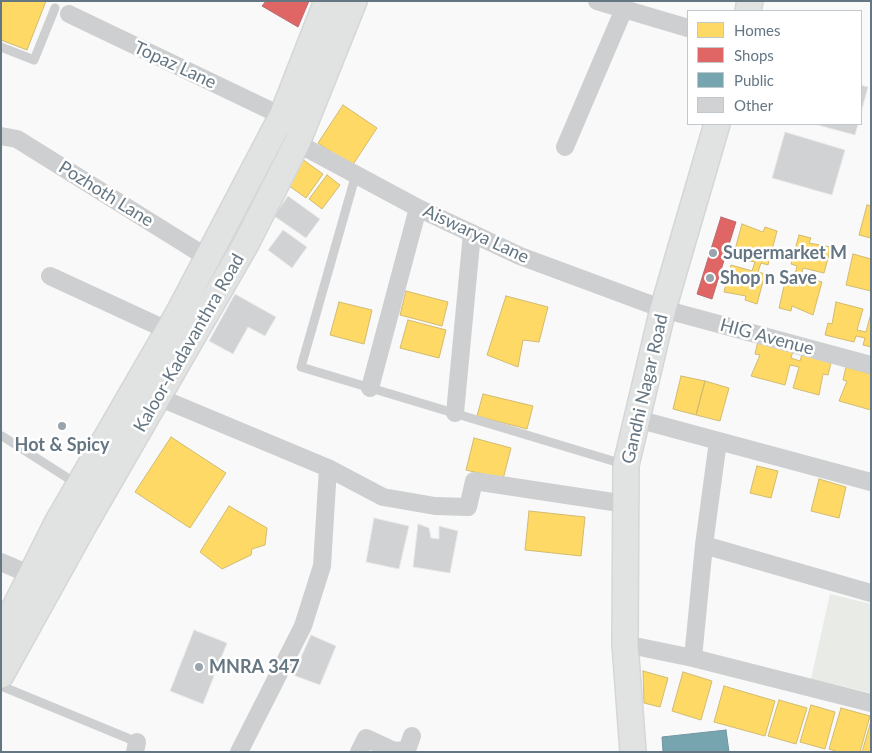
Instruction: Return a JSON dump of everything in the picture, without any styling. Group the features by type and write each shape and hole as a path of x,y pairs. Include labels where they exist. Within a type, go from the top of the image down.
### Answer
{"main road":[{"name":"Kaloor-Kadavanthra Road","path":"1,675 148,390 169,331 282,116 327,1"},
{"name":"Kaloor-Kadavanthra Road","path":"1,634 79,486 148,390 246,244 297,143 354,1"},
{"name":"Gandhi Nagar Road","path":"633,752 625,644 626,465 662,309 717,125"}],"street":[{"path":"597,1 687,28"},
{"name":"Topaz Lane","path":"61,8 282,116"},
{"path":"565,147 624,9"},
{"name":"Pozhoth Lane","path":"1,136 17,139 208,258"},
{"name":"Aiswarya Lane","path":"297,143 418,208 520,256 662,309"},
{"path":"370,388 418,208"},
{"path":"454,412 472,233"},
{"path":"50,276 169,331"},
{"name":"HIG Avenue","path":"662,309 871,365"},
{"path":"148,390 328,468 383,497 435,506 468,507 474,481 626,504"},
{"path":"637,419 871,482"},
{"path":"693,658 704,545 718,441"},
{"path":"240,752 304,626 322,566 328,468"},
{"path":"704,545 871,593"},
{"path":"1,562 31,575"},
{"path":"625,644 693,658 871,703"},
{"path":"359,752 366,738 394,751 407,750 412,736"}],"lane":[{"path":"1,47 34,60 61,8"},
{"path":"356,174 301,367 626,465"},
{"path":"2,436 79,486"},
{"path":"1,686 136,747"}],"shaded area":[{"path":"830,594 871,604 871,693 811,679"}],"building: Homes":[{"path":"1,1 46,1 27,50 1,40"},
{"path":"343,105 377,128 352,166 318,143"},
{"path":"302,159 323,174 306,198 285,183"},
{"path":"327,175 340,185 322,209 309,199"},
{"path":"867,205 871,206 871,238 859,235"},
{"path":"742,224 763,232 765,227 777,231 768,265 761,263 758,272 765,274 757,304 745,300 746,296 724,292 731,265 752,271 755,262 733,257"},
{"path":"799,235 811,238 809,243 831,247 824,273 803,268 801,276 822,282 813,315 792,306 791,311 779,308 787,273 795,275 797,266 791,264"},
{"path":"853,254 871,259 871,291 846,285"},
{"path":"406,291 448,302 442,326 400,315"},
{"path":"506,296 548,307 539,342 523,340 518,367 487,355"},
{"path":"339,302 372,310 364,344 330,335"},
{"path":"836,302 863,309 857,330 866,332 871,313 871,347 863,345 865,338 856,336 854,342 825,335 828,323 832,324"},
{"path":"408,320 446,330 439,358 400,348"},
{"path":"758,341 793,351 791,358 800,361 802,354 831,363 828,375 823,374 819,395 793,388 799,367 790,365 785,385 751,376 760,355 755,354"},
{"path":"846,367 871,374 871,410 839,401 847,381 843,380"},
{"path":"681,376 705,381 696,415 673,409"},
{"path":"705,381 729,388 720,421 696,415"},
{"path":"483,394 533,406 527,429 477,416"},
{"path":"171,437 226,473 190,528 135,492"},
{"path":"474,438 511,448 503,479 466,470"},
{"path":"757,466 778,471 771,498 750,493"},
{"path":"819,479 846,487 839,518 811,511"},
{"path":"229,506 267,528 265,545 252,549 251,555 222,569 200,552"},
{"path":"529,511 585,517 581,556 525,550"},
{"path":"643,671 668,678 660,707 644,703"},
{"path":"683,672 712,681 701,720 672,711"},
{"path":"724,686 775,701 765,736 714,722"},
{"path":"779,700 807,708 796,744 768,736"},
{"path":"811,705 835,712 825,749 800,742"},
{"path":"841,708 870,716 860,752 839,752 829,749"},
{"path":"871,721 871,752 862,752"}],"building: Shops":[{"path":"266,1 309,1 298,27 262,6"},
{"path":"721,217 736,222 712,299 697,294"}],"building: Public":[{"path":"726,730 729,752 663,752 662,737"}],"building: Other":[{"path":"862,85 868,87 862,109"},
{"path":"818,125 858,125 855,135"},
{"path":"785,132 845,150 832,195 772,178"},
{"path":"288,196 320,219 306,238 274,216"},
{"path":"283,230 307,247 292,268 268,250"},
{"path":"235,294 276,317 265,336 248,327 233,354 209,341"},
{"path":"374,518 409,526 399,569 366,562"},
{"path":"418,524 429,528 431,538 439,539 439,526 458,531 450,573 413,567"},
{"name":"MNRA 347","path":"194,630 227,643 203,704 170,691"},
{"path":"311,635 336,646 320,685 293,675"}],"place":[{"name":"Supermarket M","path":"713,253"},
{"name":"Shop n Save","path":"710,278"},
{"name":"Hot & Spicy","path":"62,426"},
{"name":"MNRA 347","path":"199,667"}]}
